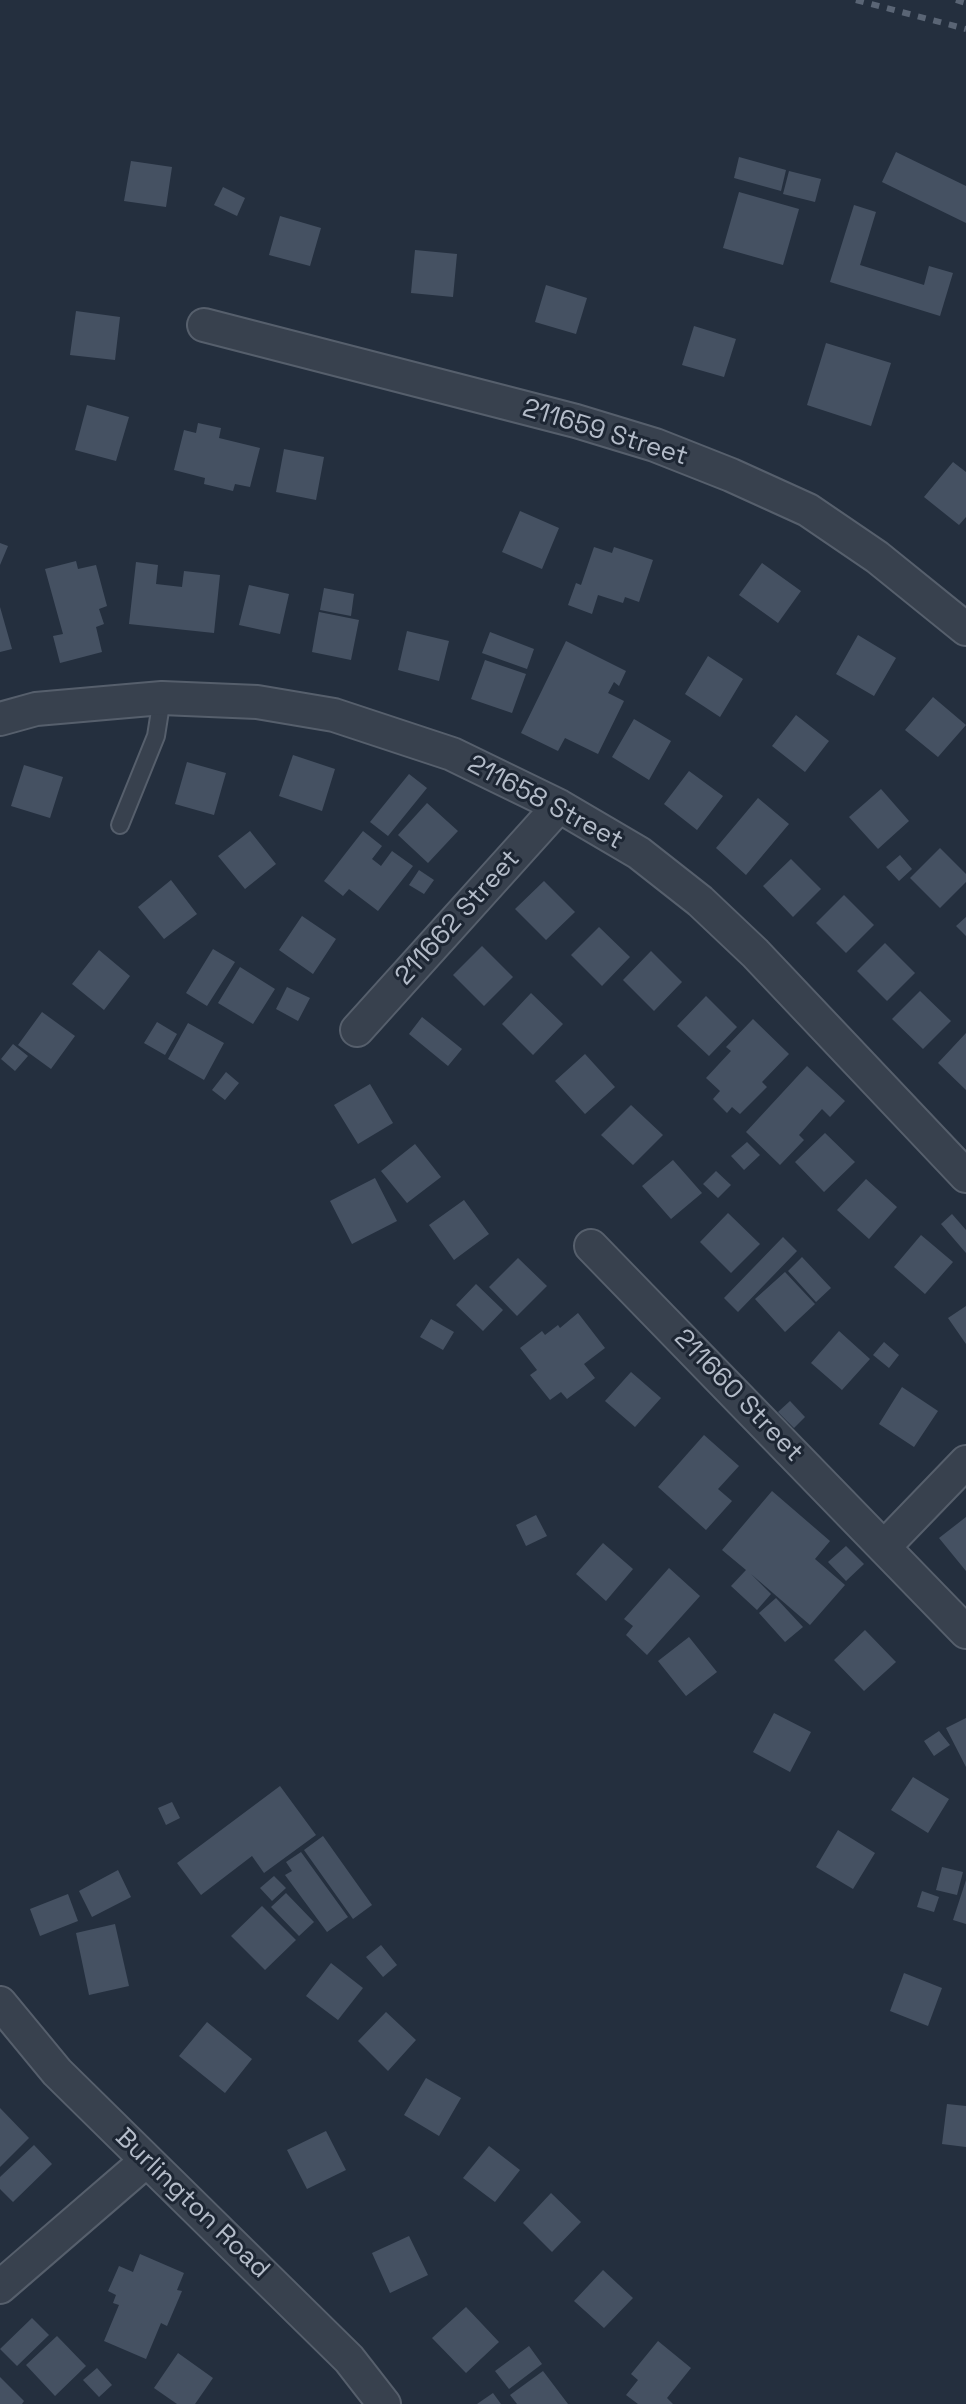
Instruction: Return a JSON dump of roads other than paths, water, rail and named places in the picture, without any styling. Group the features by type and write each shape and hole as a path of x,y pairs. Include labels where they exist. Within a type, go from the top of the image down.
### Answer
{"street":[{"name":"211659 Street","path":"204,325 576,421 655,445 718,470 808,510 877,557 966,629"},
{"name":"211658 Street","path":"0,719 36,709 162,698 257,702 334,715 452,754 559,806 639,853 700,901 755,953 966,1176"},
{"name":"211662 Street","path":"357,1030 559,806"},
{"name":"211660 Street","path":"591,1246 966,1632"},
{"path":"884,1547 966,1462"},
{"name":"Burlington Road","path":"0,2003 57,2072 266,2274 349,2359 384,2404"},
{"path":"0,2287 146,2161"}],"lane":[{"path":"120,825 156,736 162,698"}],"railway":[{"path":"856,0 966,29"},
{"path":"956,0 966,3"}]}
